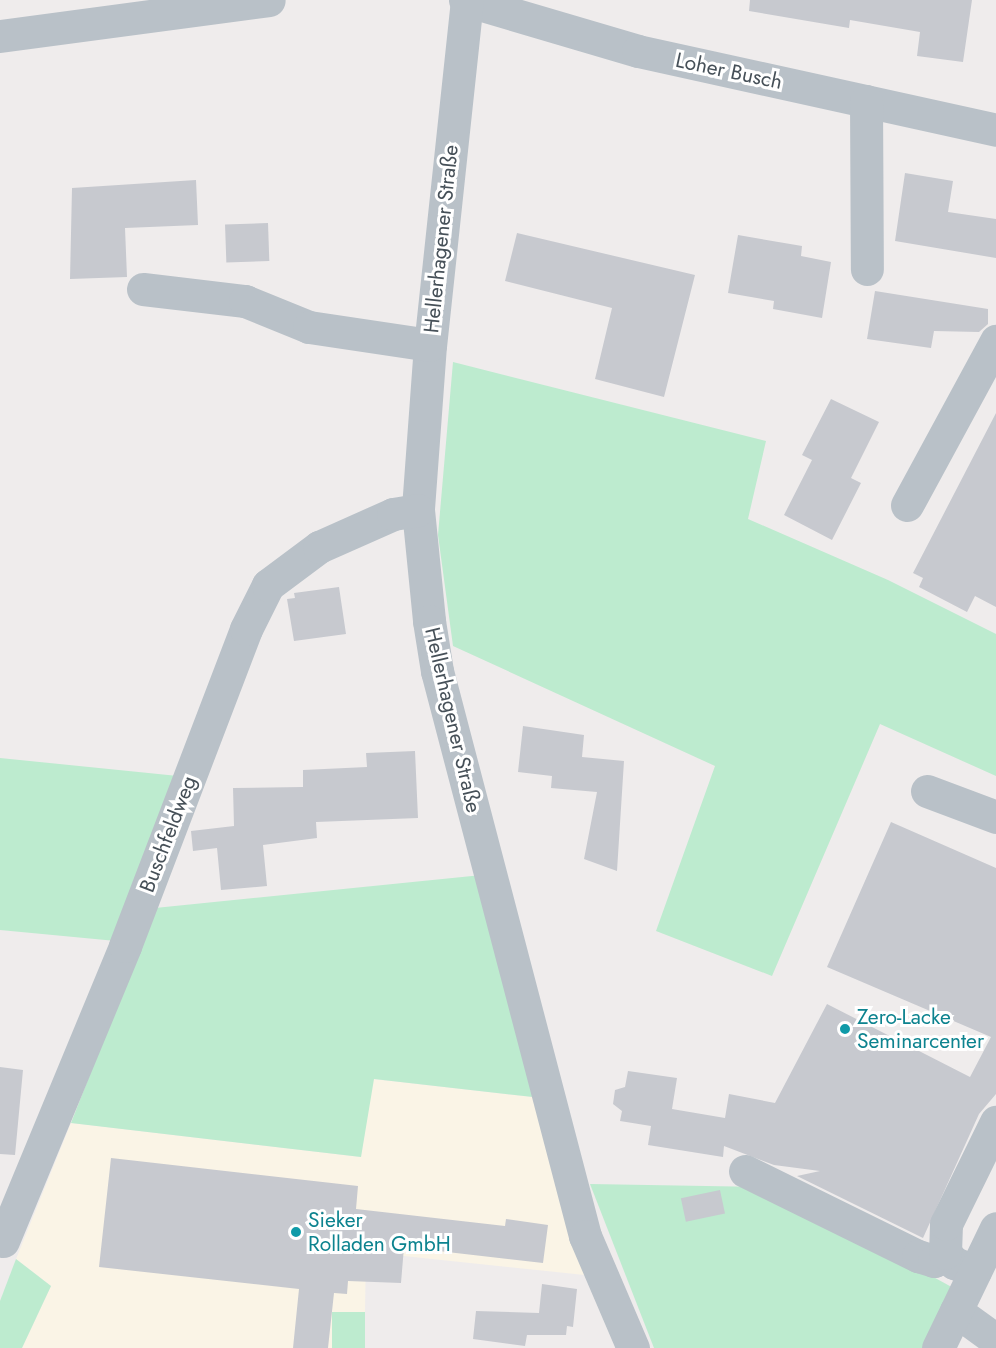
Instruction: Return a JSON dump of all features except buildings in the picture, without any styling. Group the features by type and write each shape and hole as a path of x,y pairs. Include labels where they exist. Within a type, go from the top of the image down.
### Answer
{"street":[{"path":"0,36 269,0"},
{"name":"Loher Busch","path":"466,0 638,51 996,130"},
{"name":"Hellerhagener Straße","path":"466,0 430,345 418,510 440,682 585,1236 633,1348"},
{"path":"866,101 867,269"},
{"path":"144,290 245,301 309,327 430,345"},
{"path":"907,505 996,341"},
{"name":"Buschfeldweg","path":"3,1241 125,946 246,629 268,585 319,547 393,514 418,510"},
{"path":"927,791 996,817"},
{"path":"947,1256 946,1224 996,1122"},
{"path":"745,1172 918,1256 934,1261 947,1256 975,1271"},
{"path":"938,1348 996,1228"},
{"path":"956,1311 996,1340"}],"shaded area":[{"path":"373,1079 542,1098 594,1276 366,1252 365,1312 333,1313 332,1348 22,1348 51,1286 16,1259 71,1123 361,1157"}],"green space":[{"path":"453,362 766,441 748,519 888,580 996,634 996,776 880,724 772,976 656,931 715,766 453,646 438,535"},
{"path":"0,758 178,776 116,941 0,930"},
{"path":"482,875 542,1098 374,1079 361,1157 71,1123 155,908"},
{"path":"590,1184 770,1187 957,1290 928,1348 654,1348"},
{"path":"16,1259 51,1286 22,1348 0,1348 0,1301"},
{"path":"332,1312 365,1312 365,1348 332,1348"}],"place":[{"name":"Zero-Lacke Seminarcenter","path":"845,1029"},
{"name":"Sieker Rolladen GmbH","path":"296,1232"}]}
